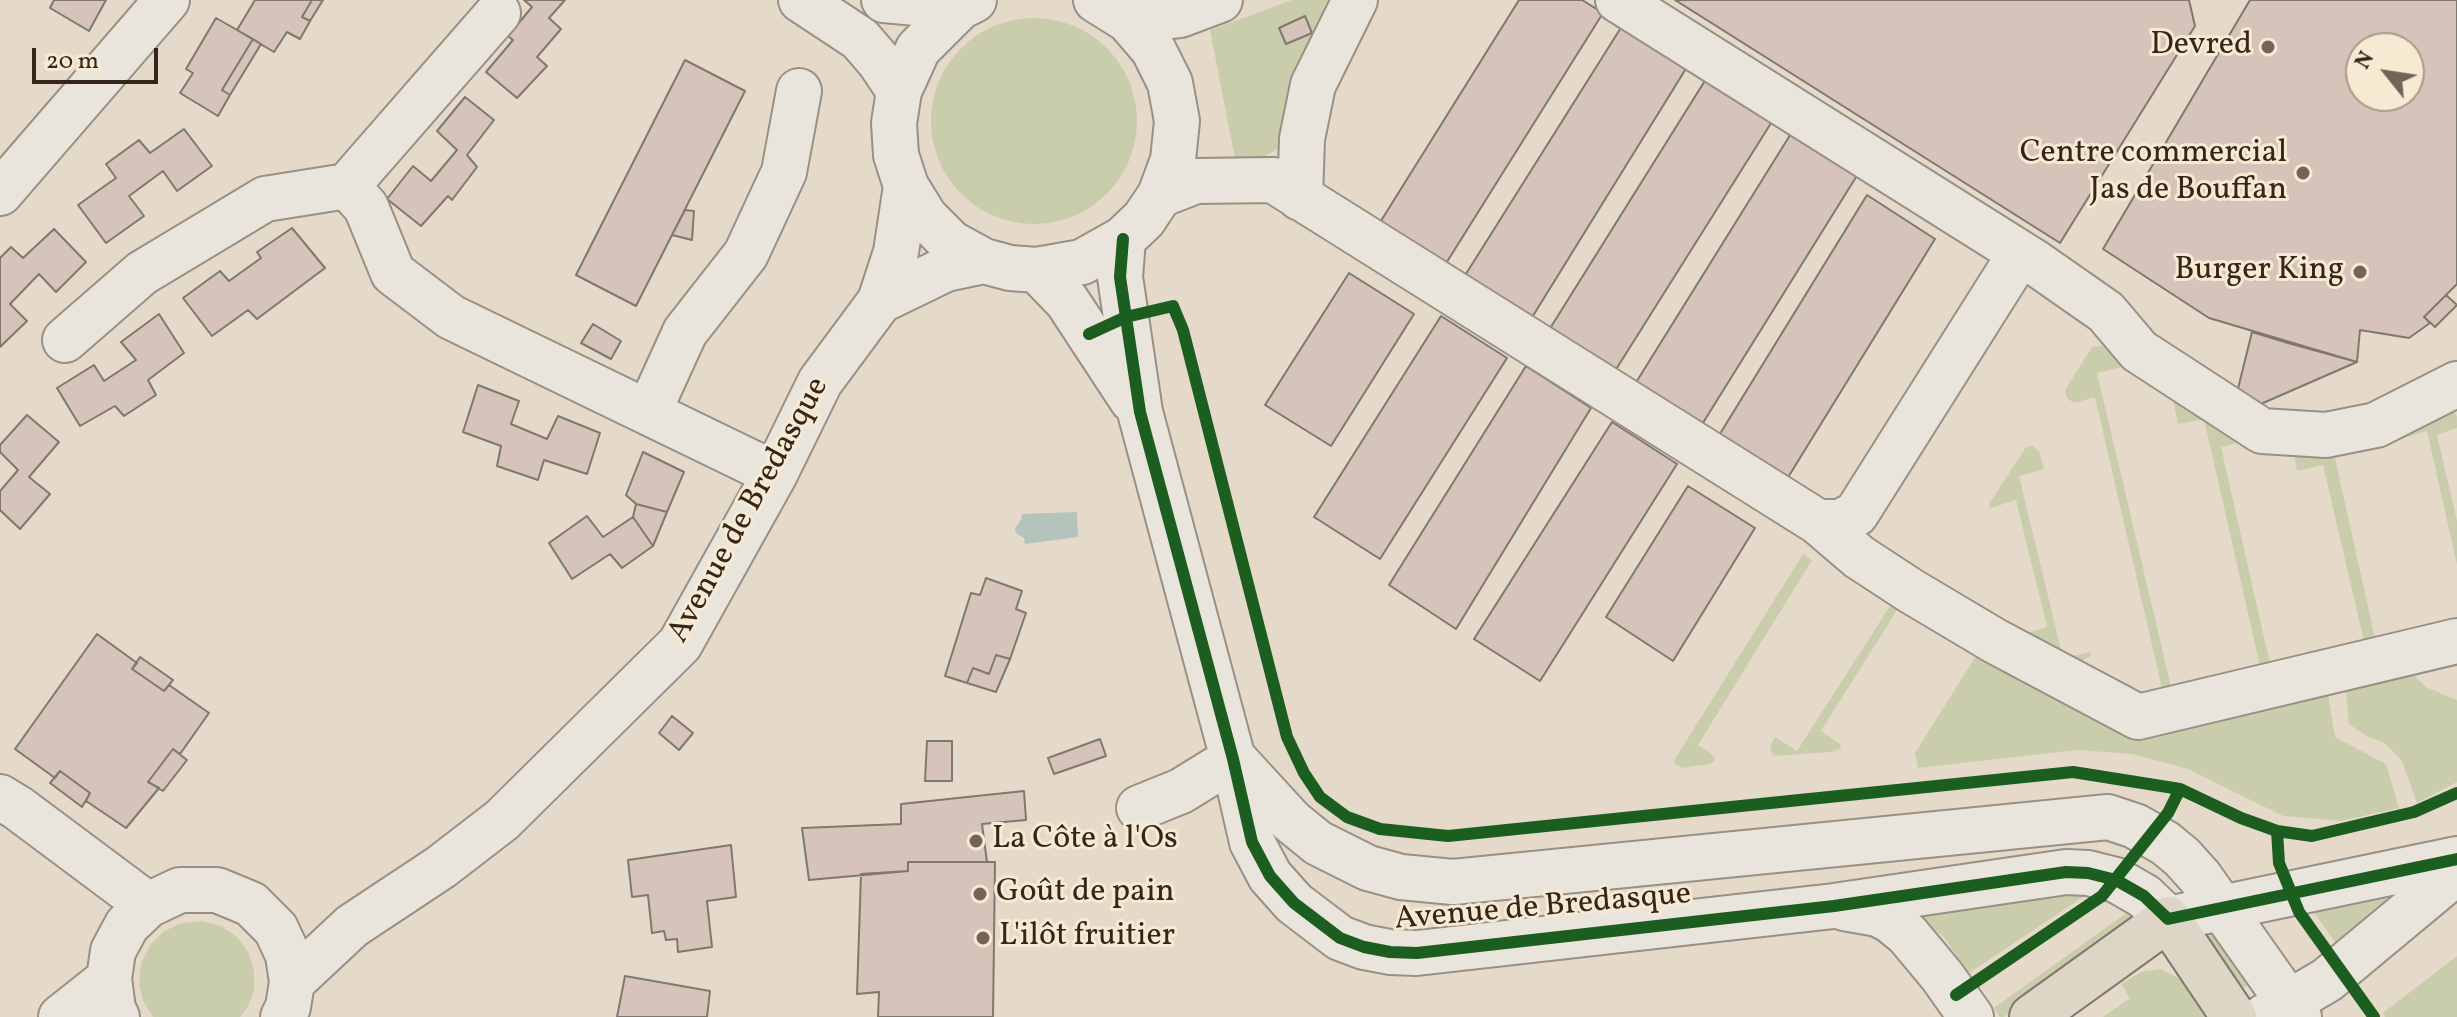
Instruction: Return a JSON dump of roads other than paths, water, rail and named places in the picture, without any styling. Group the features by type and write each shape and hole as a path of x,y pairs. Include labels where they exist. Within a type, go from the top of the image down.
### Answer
{"main road":[{"path":"2032,1017 2168,919 2234,1017"}],"street":[{"path":"0,193 167,0"},
{"path":"801,0 860,39 899,91"},
{"path":"884,0 967,4"},
{"path":"1112,10 1180,15 1220,0"},
{"path":"1300,198 1302,139 1313,85 1355,0"},
{"path":"1313,85 1331,94 1385,0"},
{"path":"1618,0 2034,250 2106,312 2139,351 2262,431 2326,435 2376,425 2457,384"},
{"path":"967,4 918,49 899,91 894,123 896,155 906,186 925,217 951,243 984,261 1010,268 1037,270 1082,262 1123,239 1144,219 1160,195 1173,160 1177,121 1170,83 1153,49 1112,10"},
{"path":"65,340 142,273 265,199 347,186 498,13"},
{"path":"649,411 685,332 746,254 784,172 799,91"},
{"path":"1160,195 1196,181 1273,180 1818,522 1864,561 1948,613 2138,717 2457,641"},
{"path":"347,186 366,207 393,273 451,317 775,474"},
{"name":"Avenue de Bredasque","path":"288,1000 352,926 441,867 502,820 680,644 775,474 820,382 880,301 896,252 906,186"},
{"name":"Avenue de Bredasque","path":"1123,239 1120,277 1140,412 1233,759 1252,842 1270,876 1294,903 1340,938 1364,947 1417,953 1834,906 2066,872 2088,873 2116,880 2144,896 2168,919"},
{"path":"1818,522 1840,522 1856,514 2034,250"},
{"name":"Avenue de Bredasque","path":"880,301 946,269 984,261"},
{"name":"Avenue de Bredasque","path":"1037,270 1067,301 1140,412"},
{"path":"1139,808 1181,791 1233,759"},
{"name":"Avenue de Bredasque","path":"1233,759 1291,821 1318,843 1368,868 1401,877 1453,882 2108,817 2135,826 2165,843 2200,877 2223,908 2284,1012"},
{"path":"0,797 148,905"},
{"path":"2168,919 2457,859"},
{"path":"2284,1012 2457,872"},
{"path":"61,1017 113,998 113,951 127,925 148,905 180,890 217,890 251,904 276,929 288,955 288,1000"},
{"name":"Avenue de Bredasque","path":"1834,906 1869,912 1891,921 1907,934 1971,1017"},
{"path":"276,929 352,926"}],"place":[{"name":"Devred","path":"2268,47"},
{"name":"Centre commercial Jas de Bouffan","path":"2303,173"},
{"name":"Burger King","path":"2360,272"},
{"name":"La Côte à l'Os","path":"976,841"},
{"name":"Goût de pain","path":"980,894"},
{"name":"L'ilôt fruitier","path":"983,938"}]}
